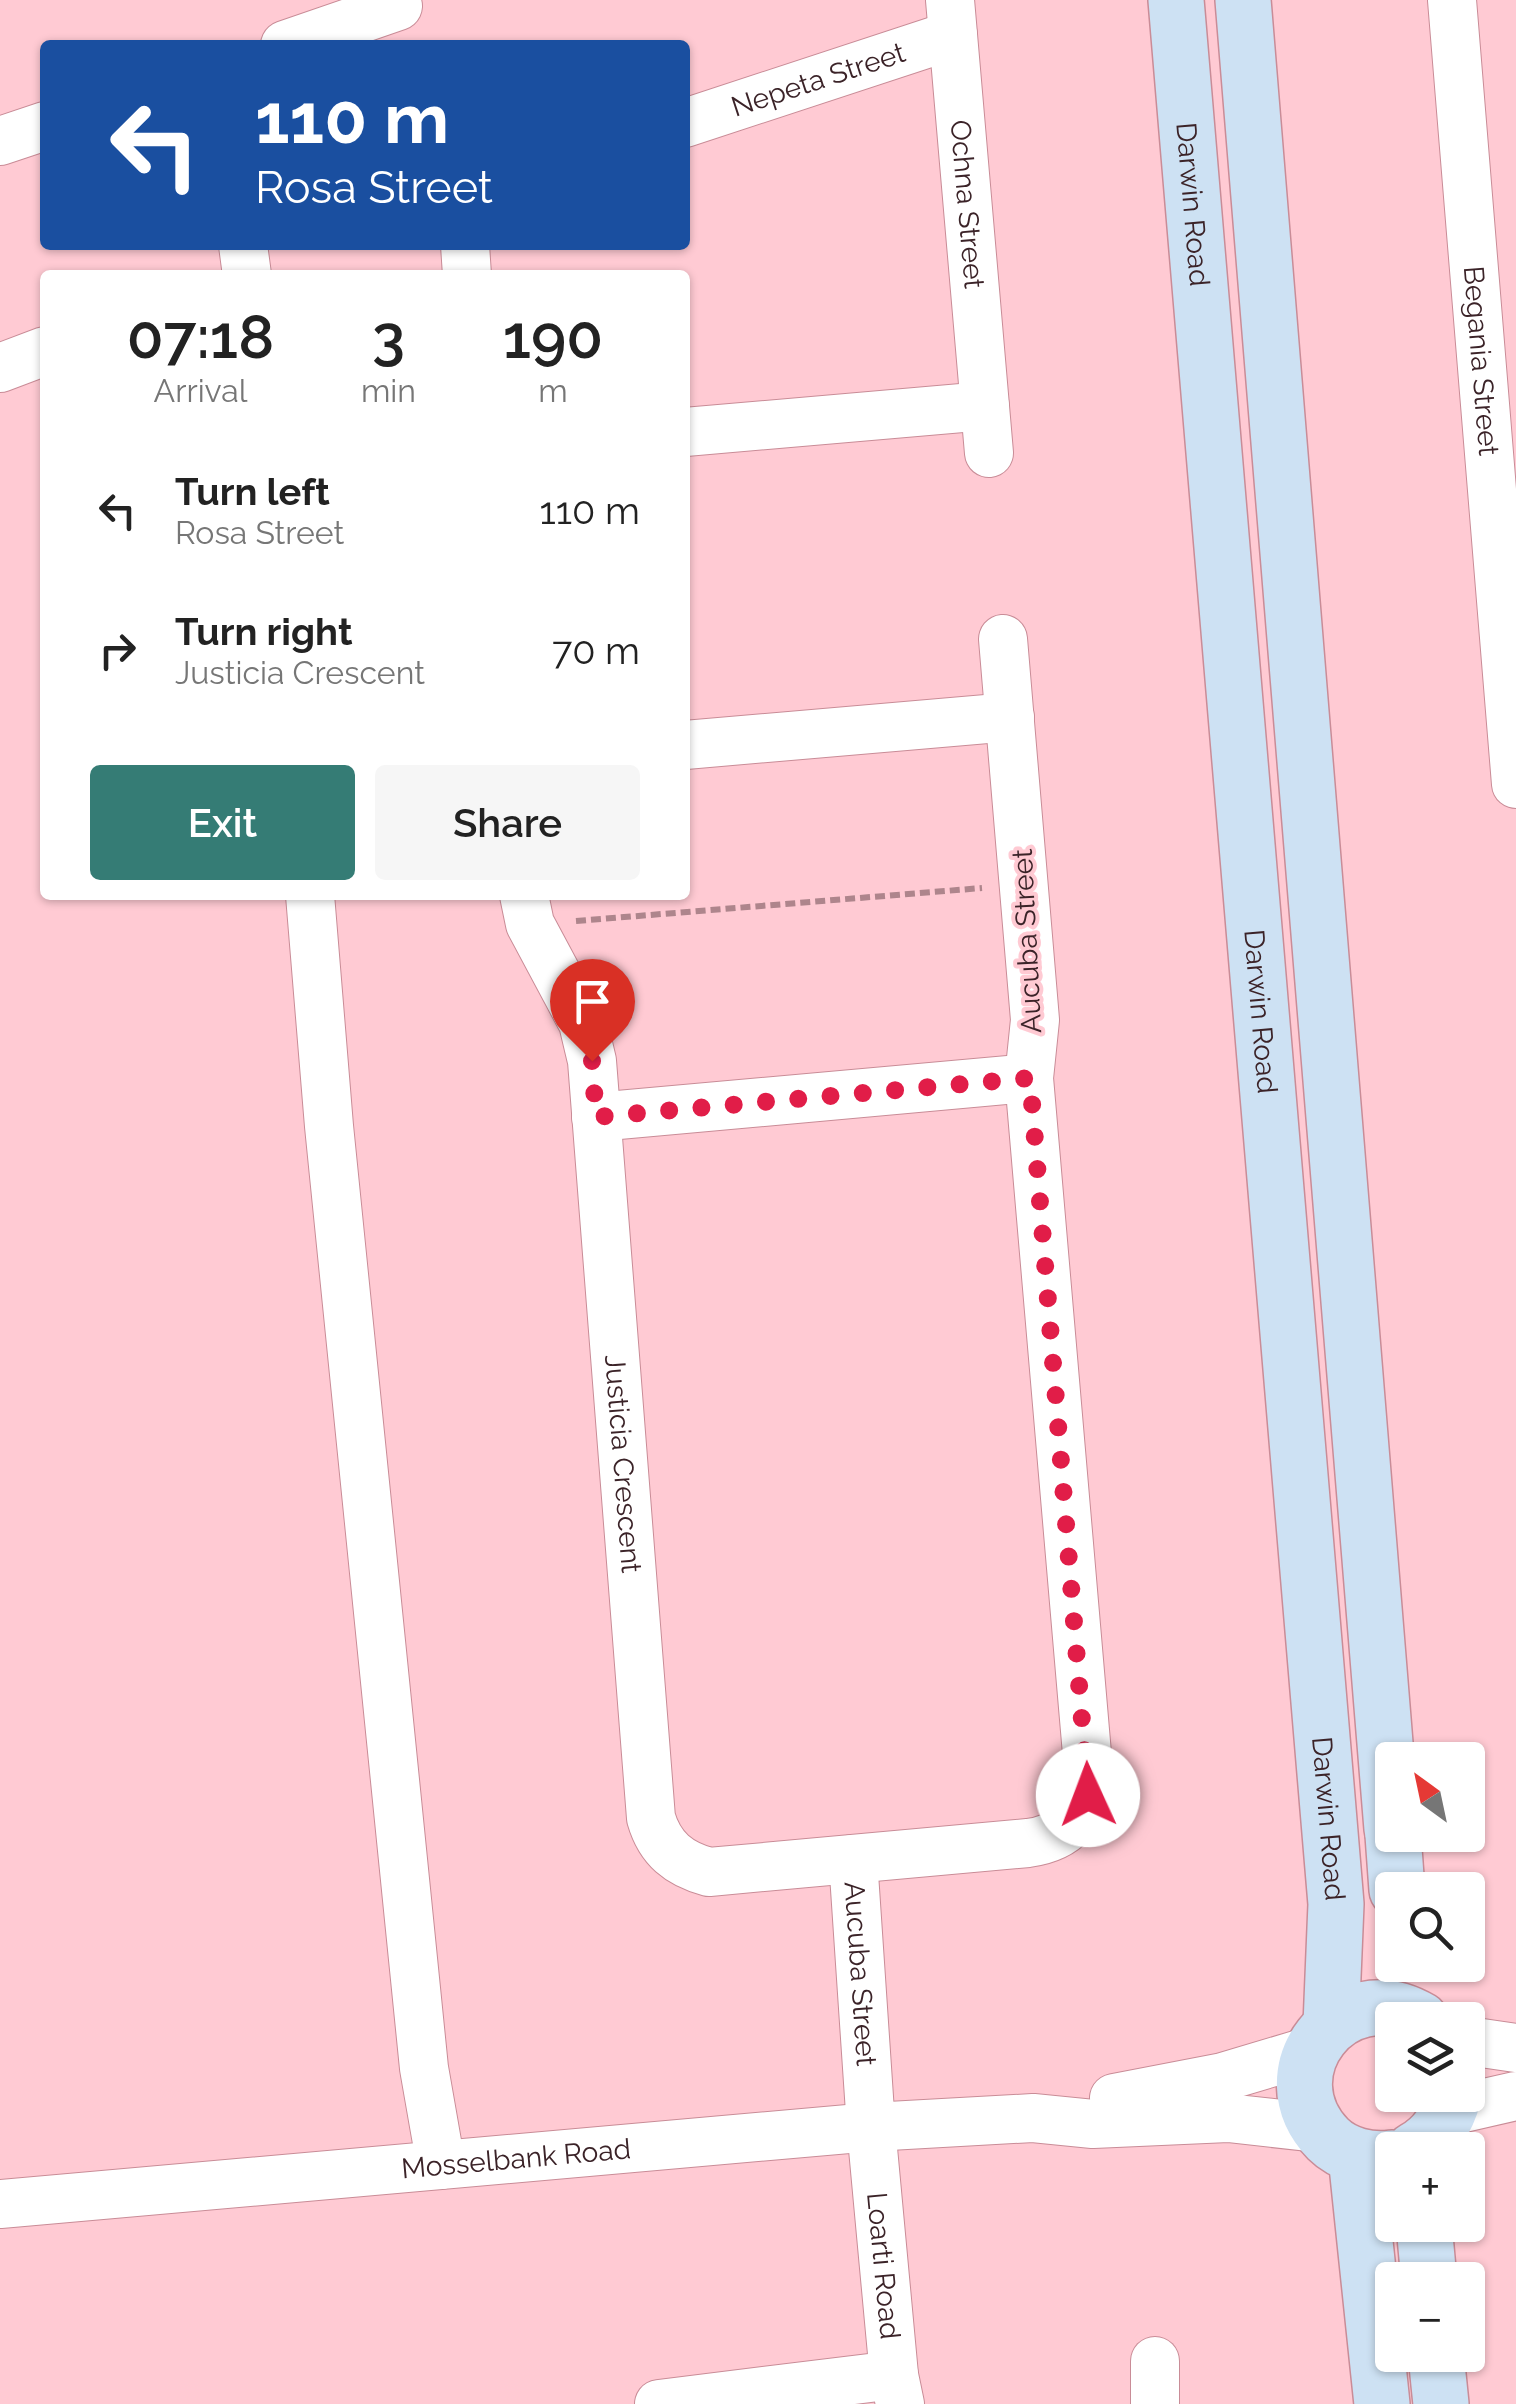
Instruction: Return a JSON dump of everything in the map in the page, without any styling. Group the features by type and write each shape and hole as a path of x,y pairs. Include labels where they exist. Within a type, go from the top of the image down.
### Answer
{"street":[{"name":"Darwin Road","path":"1176,0 1336,1904 1321,2038 1303,2082 1306,2106 1388,2132"},
{"path":"1243,0 1386,1742"},
{"name":"Begania Street","path":"1452,0 1496,302 1516,784"},
{"path":"300,40 398,6"},
{"name":"Nepeta Street","path":"690,121 951,18"},
{"name":"Ochna Street","path":"951,18 989,454"},
{"path":"0,141 40,128"},
{"path":"0,368 40,353"},
{"path":"690,432 985,406"},
{"name":"Aucuba Street","path":"871,2127 853,1859 1044,1841 1071,1826 1088,1795 1030,1078 1036,1020 1003,639"},
{"path":"690,745 1010,717"},
{"path":"310,900 329,1126 424,2068 441,2165"},
{"name":"Justicia Crescent","path":"527,910 583,1023 592,1061 655,1832 682,1863 709,1872 853,1859"},
{"path":"596,1117 1030,1078"},
{"path":"1321,2038 1350,2014 1415,2000"},
{"name":"Mosselbank Road","path":"1033,2118 1094,2102 1223,2078 1321,2038"},
{"path":"1485,2043 1516,2048"},
{"name":"Mosselbank Road","path":"1418,2132 1516,2096"},
{"name":"Mosselbank Road","path":"0,2204 871,2127 1033,2118 1093,2124 1228,2118 1375,2134"},
{"name":"Loarti Road","path":"871,2127 897,2389"},
{"path":"1382,2404 1395,2242"},
{"path":"1437,2372 1440,2404"},
{"path":"659,2404 897,2389"}],"path":[{"path":"527,910 1026,884"}],"route":[{"path":"592,1061 596,1117 1030,1078 1088,1795"}]}
